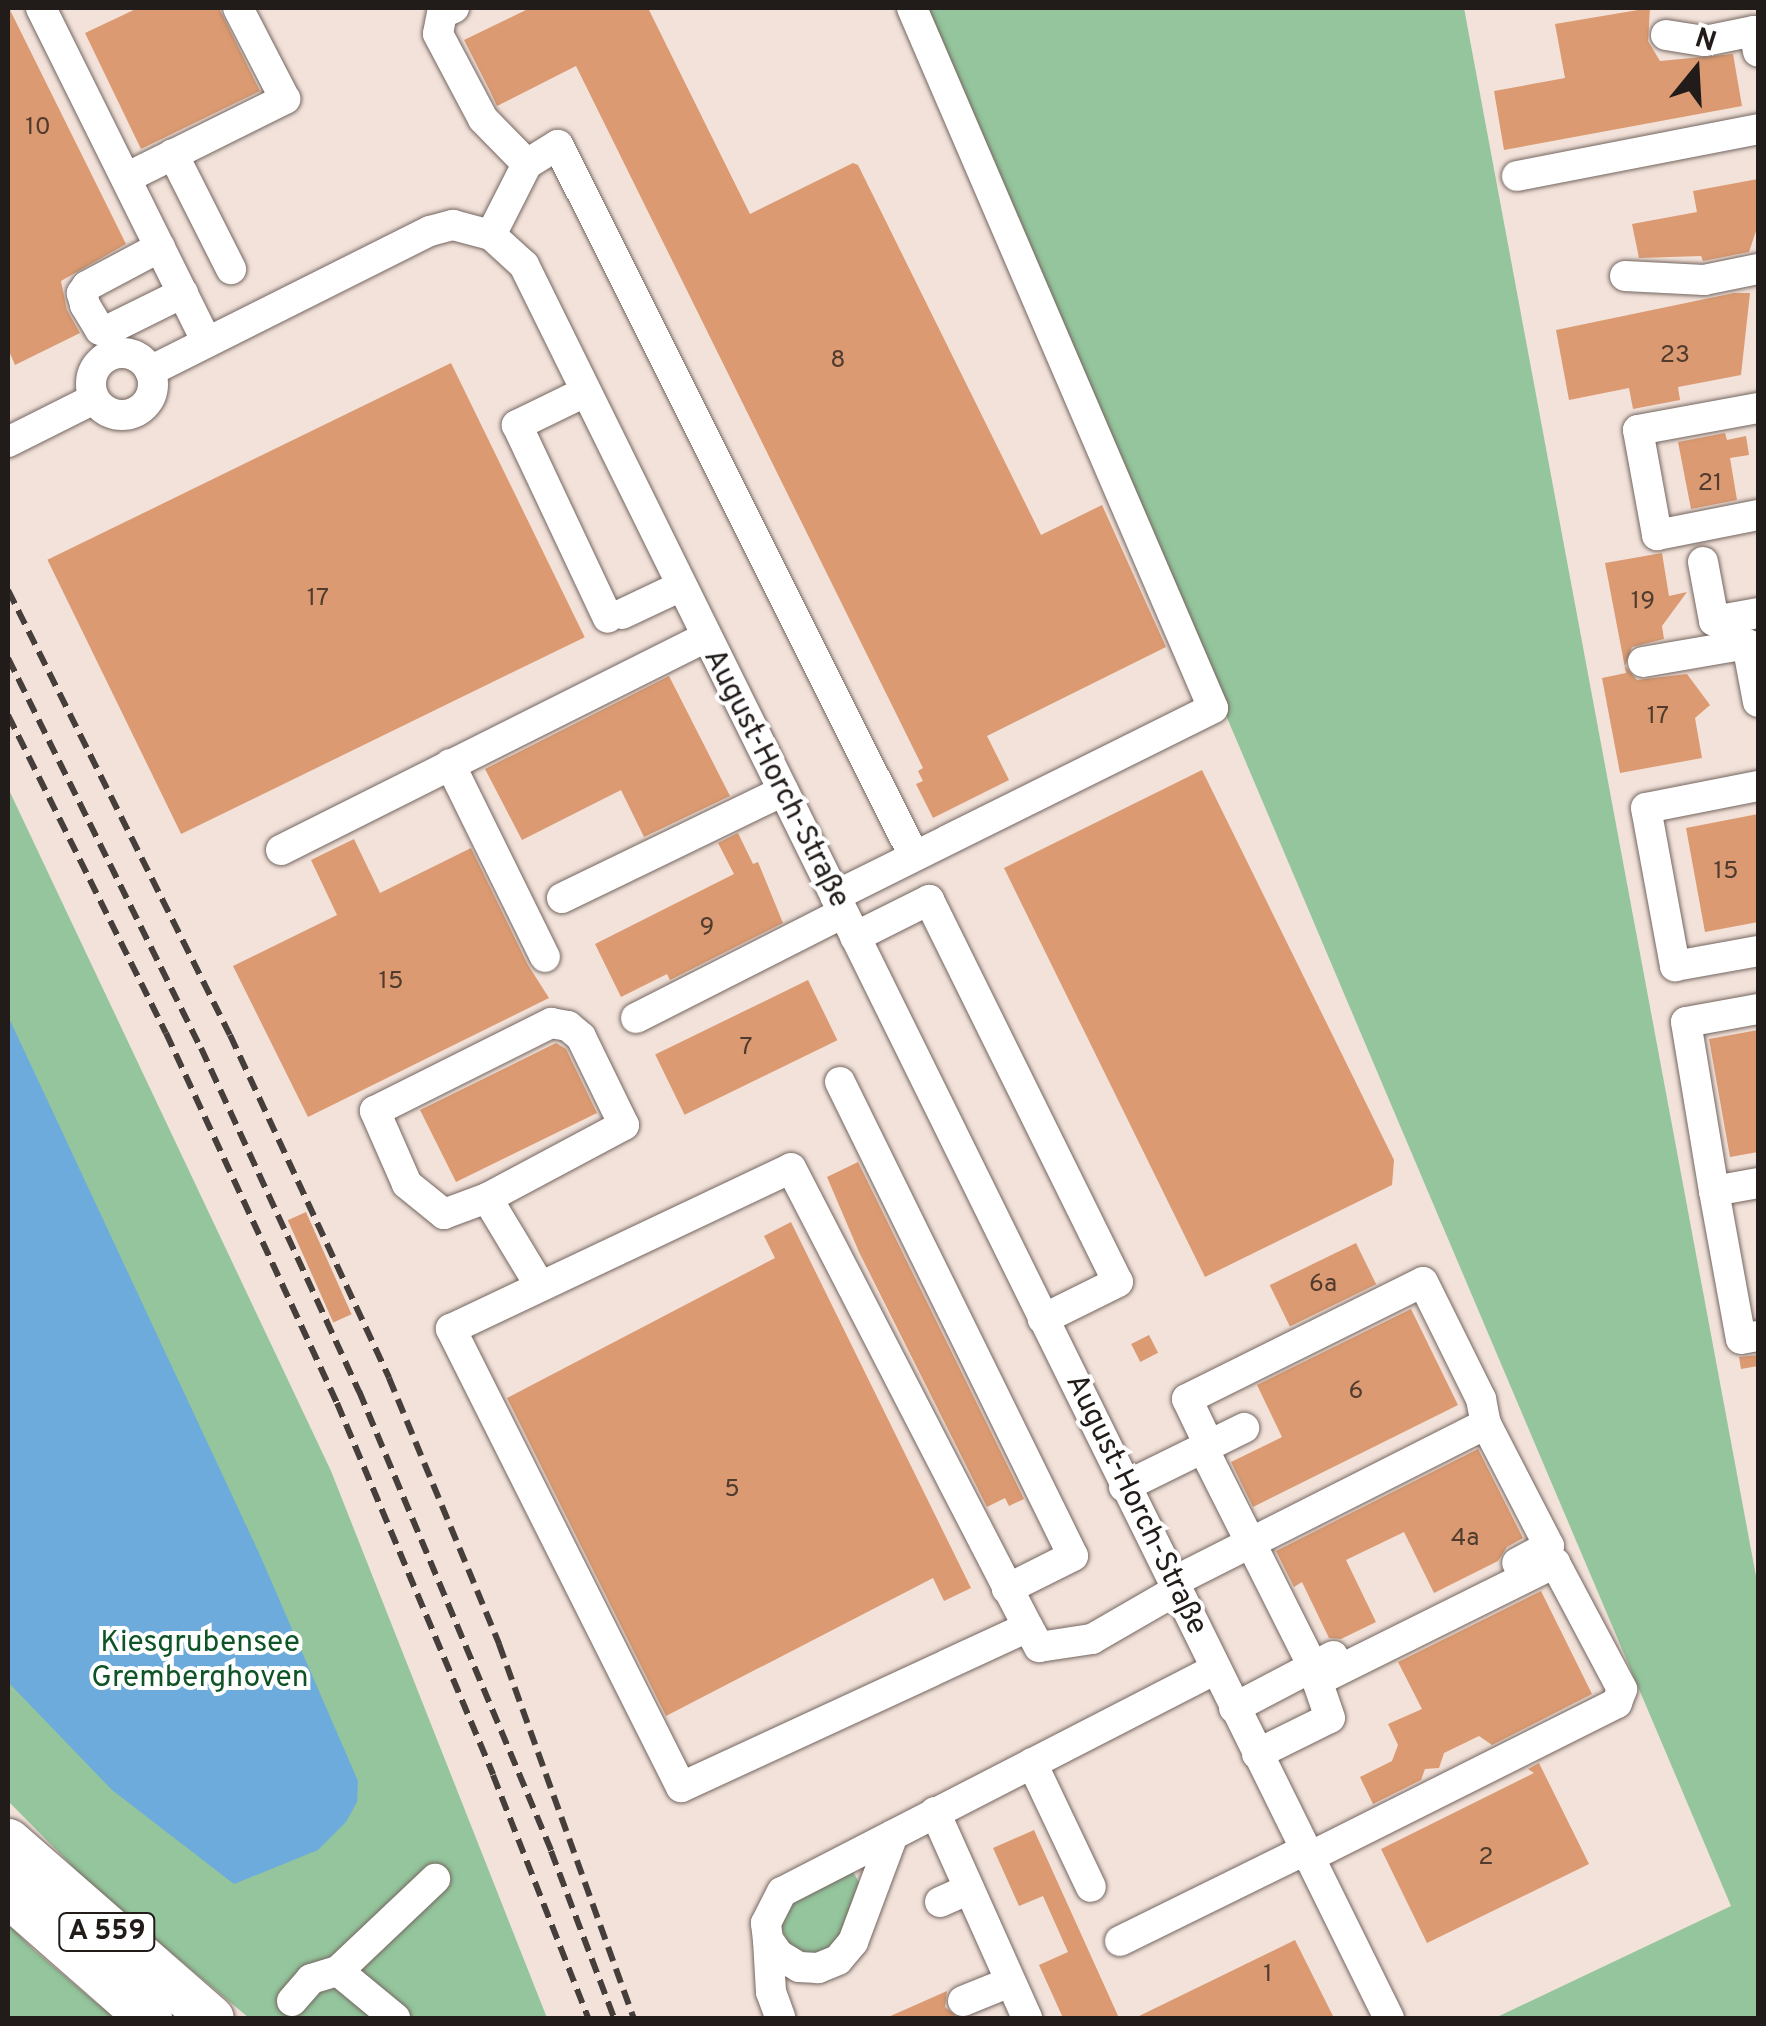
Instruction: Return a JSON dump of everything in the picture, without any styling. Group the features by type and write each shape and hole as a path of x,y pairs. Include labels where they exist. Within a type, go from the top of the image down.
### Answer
{"highway":[{"name":"A 559","path":"8,1841 210,2018"},
{"name":"A 559","path":"8,1894 150,2018"}],"street":[{"path":"40,8 207,342"},
{"path":"126,178 285,99 238,8"},
{"path":"454,8 442,13 438,34 483,119 527,164"},
{"path":"636,1018 844,915 914,856 1213,708 912,8"},
{"path":"1666,36 1704,41 1757,38"},
{"path":"1517,176 1758,129"},
{"path":"150,371 430,231 452,226 492,234 527,164 558,145 914,856"},
{"path":"174,154 231,269"},
{"name":"August-Horch-Straße","path":"492,234 524,265 704,638 1389,2018"},
{"path":"160,247 87,286 82,293 85,305 100,330 106,332 183,293"},
{"path":"1625,276 1704,280 1758,269"},
{"path":"127,353 150,371 152,392 141,409 131,414 110,413 94,399 91,380 108,356 127,353"},
{"path":"585,392 517,425 615,616 679,587"},
{"path":"8,442 94,399"},
{"path":"1758,408 1638,430 1657,535 1758,515"},
{"path":"1703,562 1714,620 1758,614"},
{"path":"281,850 704,638"},
{"path":"1643,662 1747,644 1757,686"},
{"path":"450,764 545,957"},
{"path":"1758,786 1646,808 1674,966 1758,950"},
{"path":"562,898 783,791"},
{"path":"844,915 929,900 1118,1282 1043,1319"},
{"path":"1758,1010 1686,1022 1741,1339 1758,1336"},
{"path":"551,1023 568,1026 581,1038 624,1125 487,1198 444,1214 407,1184 374,1111 551,1023"},
{"path":"840,1082 1074,1556 1007,1589"},
{"path":"1028,1627 681,1786 451,1328 791,1168 978,1534 1028,1627 1038,1647 1092,1639 1250,1544 1486,1424"},
{"path":"1714,1191 1758,1183"},
{"path":"487,1198 540,1286"},
{"path":"1120,1941 1616,1702 1622,1689 1486,1424 1481,1399 1423,1282 1187,1398 1250,1544 1313,1666"},
{"path":"1124,1487 1244,1428"},
{"path":"1234,1708 1313,1666 1552,1554"},
{"path":"1257,1754 1330,1718 1317,1681 1552,1554"},
{"name":"August-Horch-Straße","path":"780,2017 771,1992 766,1923 782,1892 1216,1669"},
{"path":"1032,1763 1091,1887"},
{"path":"935,1812 1027,2018"},
{"path":"768,1940 780,1956 800,1968 818,1968 838,1960 853,1942 893,1835"},
{"path":"292,2001 311,1980 338,1971 435,1879"},
{"path":"940,1902 970,1890"},
{"path":"338,1971 395,2018"},
{"path":"963,2001 1010,1982"}],"green space":[{"path":"926,8 1464,8 1758,1587 1758,2018 1495,2018 1731,1906"},
{"name":"Kiesgrubensee Gremberghoven","path":"8,788 331,1471 547,2018 249,2018 94,1888 8,1801"},
{"path":"853,1872 860,1884 841,1938 829,1951 807,1955 790,1946 781,1928 788,1903"},
{"path":"8,1924 34,1950 114,2018 8,2018"}],"water":[{"path":"8,1016 259,1553 358,1781 357,1802 346,1822 318,1850 234,1884 112,1790 8,1682"}],"building":[{"path":"9,8 126,244 61,281 67,310 80,333 15,365 8,349"},
{"path":"138,8 219,8 260,91 141,149 85,33"},
{"path":"530,8 648,8 750,214 853,163 858,165 1041,535 1102,505 1166,647 987,736 1009,780 933,818 916,784 923,781 918,771 923,768 576,66 497,106 464,40"},
{"path":"1650,8 1648,41 1660,61 1733,54 1742,106 1504,150 1494,91 1565,78 1555,24"},
{"path":"1758,179 1758,225 1749,252 1703,261 1701,256 1639,258 1632,224 1697,212 1693,191"},
{"path":"1750,293 1741,375 1678,387 1680,400 1633,409 1629,388 1569,400 1556,330"},
{"path":"451,363 585,637 181,834 47,560"},
{"path":"1725,433 1727,440 1746,436 1749,455 1730,458 1737,500 1691,509 1678,442"},
{"path":"1662,553 1669,596 1687,592 1662,626 1664,639 1632,647 1625,666 1637,680 1687,674 1710,705 1695,718 1702,758 1620,773 1602,678 1626,673 1605,563"},
{"path":"669,676 730,796 644,837 621,790 522,840 485,769"},
{"path":"1202,770 1394,1160 1392,1185 1205,1277 1004,868"},
{"path":"1758,814 1758,922 1705,932 1686,828"},
{"path":"738,833 753,864 758,862 783,923 670,980 667,974 621,997 595,944 734,874 718,843"},
{"path":"354,839 380,893 471,848 528,965 549,998 308,1117 233,966 337,915 311,860"},
{"path":"808,980 837,1040 685,1115 655,1055"},
{"path":"1758,1030 1758,1152 1730,1157 1709,1039"},
{"path":"556,1043 566,1049 597,1113 456,1182 420,1110"},
{"path":"858,1162 1024,1499 1009,1506 1005,1498 987,1507 859,1252 827,1177"},
{"path":"306,1212 352,1314 333,1322 288,1220"},
{"path":"791,1222 971,1588 944,1601 933,1578 666,1716 507,1398 775,1258 764,1236"},
{"path":"1356,1243 1376,1284 1290,1326 1270,1285"},
{"path":"1411,1309 1458,1405 1253,1507 1231,1462 1282,1437 1257,1385"},
{"path":"1149,1335 1158,1353 1140,1362 1131,1344"},
{"path":"1758,1355 1758,1366 1741,1369 1739,1357"},
{"path":"1478,1449 1523,1538 1507,1547 1498,1561 1434,1593 1404,1532 1346,1560 1376,1622 1341,1639 1329,1638 1302,1582 1294,1587 1276,1551"},
{"path":"1541,1591 1592,1694 1492,1745 1479,1736 1444,1753 1439,1768 1425,1769 1421,1780 1373,1804 1360,1777 1392,1761 1398,1745 1388,1724 1422,1709 1398,1662"},
{"path":"1539,1763 1589,1864 1427,1943 1381,1849 1534,1773 1528,1769"},
{"path":"1034,1830 1119,2018 1063,2018 1039,1965 1068,1952 1043,1896 1019,1906 993,1848"},
{"path":"1295,1940 1334,2018 1135,2018"},
{"path":"947,1991 945,2007 958,2018 886,2018"}],"railway":[{"path":"8,590 230,1035 389,1378 499,1644 634,2018"},
{"path":"8,658 201,1048 359,1391 551,1851 614,2018"},
{"path":"8,715 166,1033 337,1403 493,1775 588,2018"}]}
